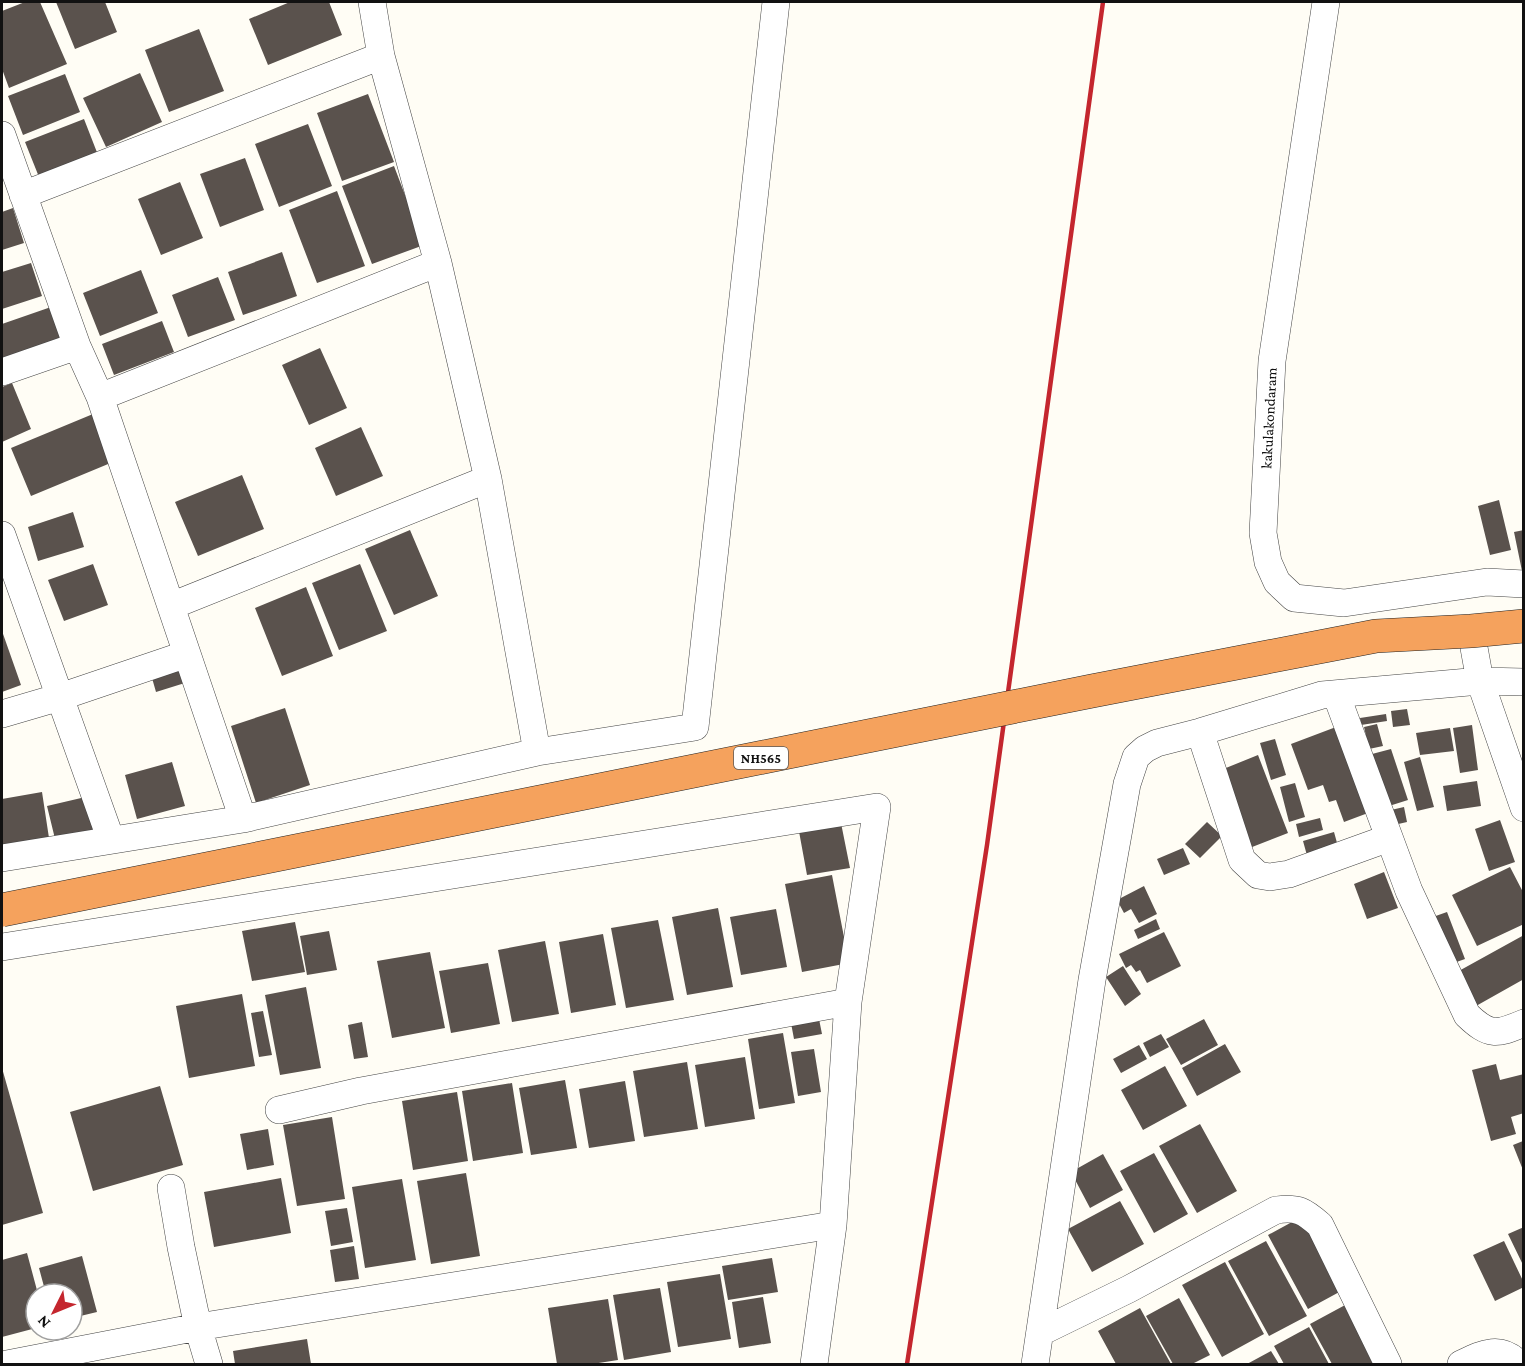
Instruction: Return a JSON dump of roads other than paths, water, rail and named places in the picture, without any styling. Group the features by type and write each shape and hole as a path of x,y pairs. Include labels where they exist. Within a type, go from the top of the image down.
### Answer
{"highway":[{"name":"NH565","path":"2,910 1376,636 1524,626"}],"street":[{"path":"372,2 381,56 438,263 488,479 537,752"},
{"path":"2,858 243,819 537,752 695,728 776,2"},
{"name":"kakulakondaram","path":"1326,2 1272,362 1263,533 1268,562 1277,582 1294,597 1344,603 1487,582 1524,584"},
{"path":"23,195 381,56"},
{"path":"2,135 77,346 100,397 243,819"},
{"path":"100,397 438,263"},
{"path":"2,372 77,346"},
{"path":"171,606 488,479"},
{"path":"2,540 111,840"},
{"path":"1471,631 1480,681 1524,808"},
{"path":"2,714 187,654"},
{"path":"1035,1365 1092,980 1127,784 1136,757 1157,743 1322,695 1480,681 1524,682"},
{"path":"1336,694 1409,891 1467,1015 1485,1030 1497,1032 1524,1023"},
{"path":"1200,732 1242,861 1258,874 1270,877 1289,874 1389,838"},
{"path":"2,947 877,807 848,1002 833,1225 814,1365"},
{"path":"279,1110 361,1091 848,1002"},
{"path":"171,1188 198,1327 209,1365"},
{"path":"1041,1332 1129,1289 1276,1210 1290,1208 1306,1213 1320,1225 1389,1365"},
{"path":"7,1365 198,1327 833,1225"},
{"path":"1461,1365 1478,1356 1494,1352 1506,1353 1519,1365"}],"railway":[{"path":"907,1364 987,845 1103,2"}]}
